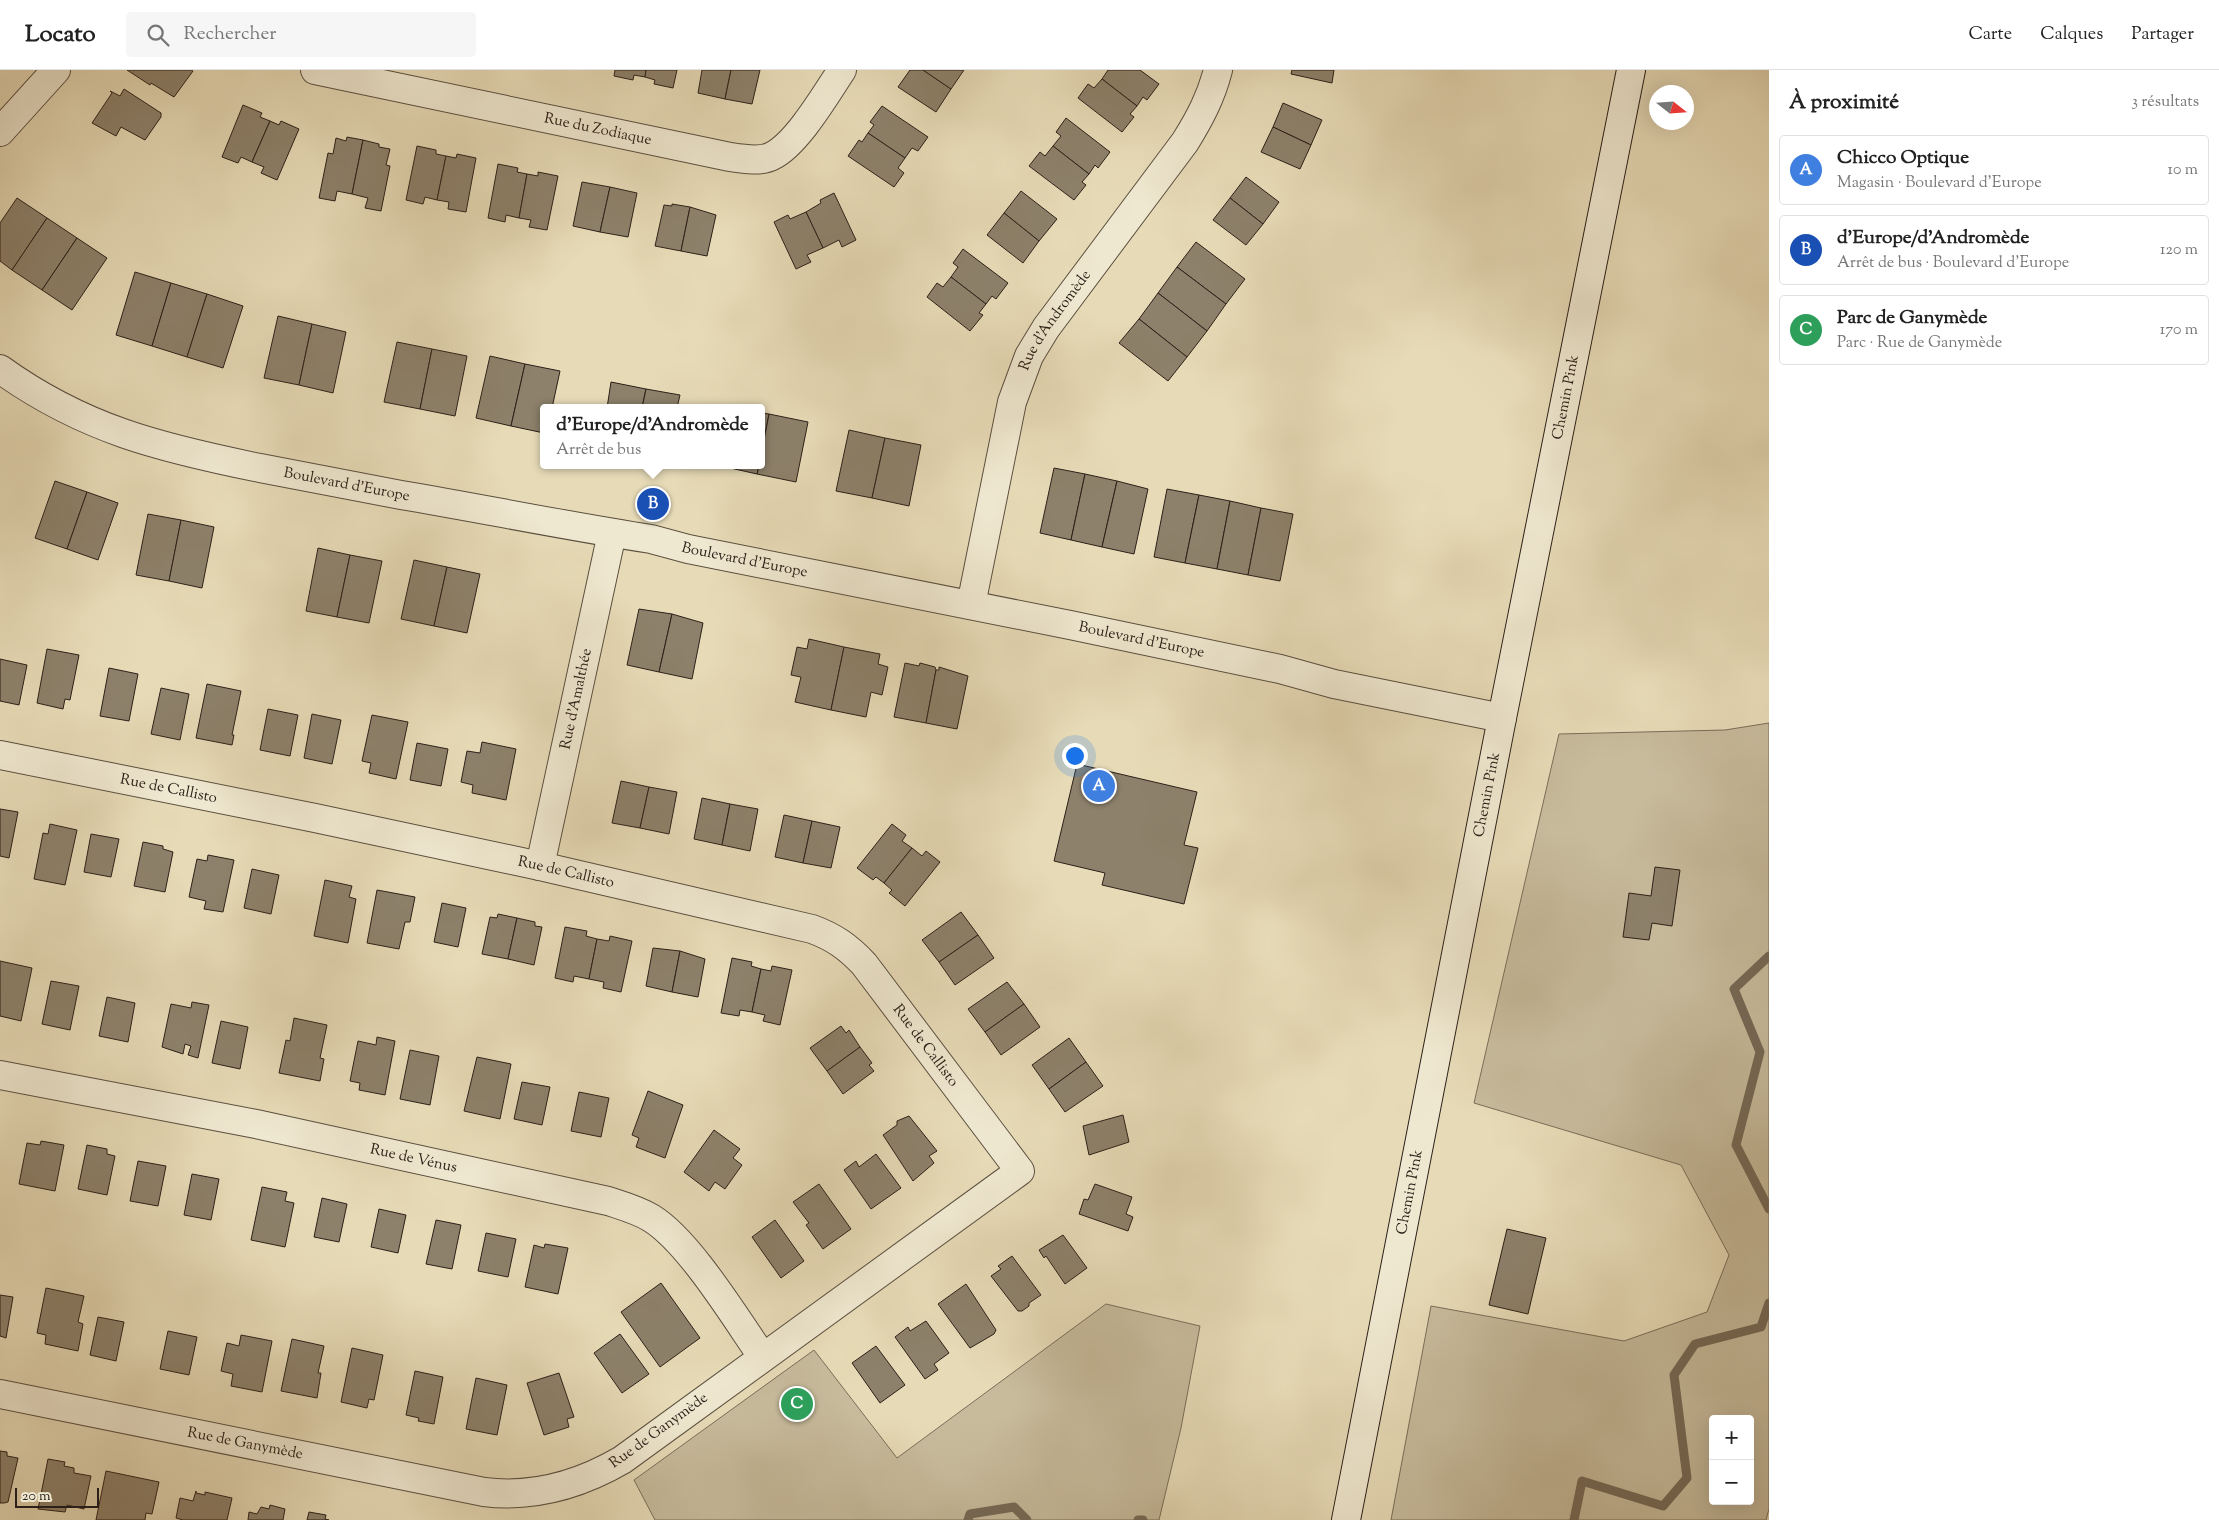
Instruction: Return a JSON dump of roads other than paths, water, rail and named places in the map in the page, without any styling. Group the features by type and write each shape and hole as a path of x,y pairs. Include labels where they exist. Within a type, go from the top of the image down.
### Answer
{"street":[{"path":"0,132 56,70"},
{"name":"Rue du Zodiaque","path":"315,70 750,160 772,157 793,140 842,70"},
{"name":"Rue d'Andromède","path":"970,605 1012,402 1029,356 1046,328 1201,118 1213,91 1218,70"},
{"name":"Chemin Pink","path":"1346,1520 1502,718 1631,70"},
{"name":"Boulevard d'Europe","path":"0,369 22,385 60,407 96,424 135,439 174,449 336,483 612,533 1080,627 1280,670 1334,684 1502,718"},
{"name":"Rue d'Amalthée","path":"540,866 612,533"},
{"name":"Rue de Callisto","path":"0,755 315,818 540,866 812,929 833,937 849,948 864,964 1020,1172"},
{"name":"Rue de Vénus","path":"0,1075 265,1126 608,1201 633,1209 652,1219 685,1249 762,1356"},
{"name":"Rue de Ganymède","path":"0,1394 484,1492 507,1495 563,1487 600,1472 622,1460 762,1356 1020,1172"}],"waterway":[{"path":"1769,956 1734,989 1760,1052 1736,1145 1769,1209"},
{"path":"1574,1520 1582,1481 1663,1506 1687,1478 1674,1375 1695,1344 1761,1327 1769,1303"},
{"path":"968,1520 970,1514 1014,1507 1027,1520"},
{"path":"1138,1520 1143,1520"}],"place":[{"name":"d'Europe/d'Andromède","path":"653,504"},
{"name":"Chicco Optique","path":"1099,786"},
{"name":"Parc de Ganymède","path":"797,1404"}]}
